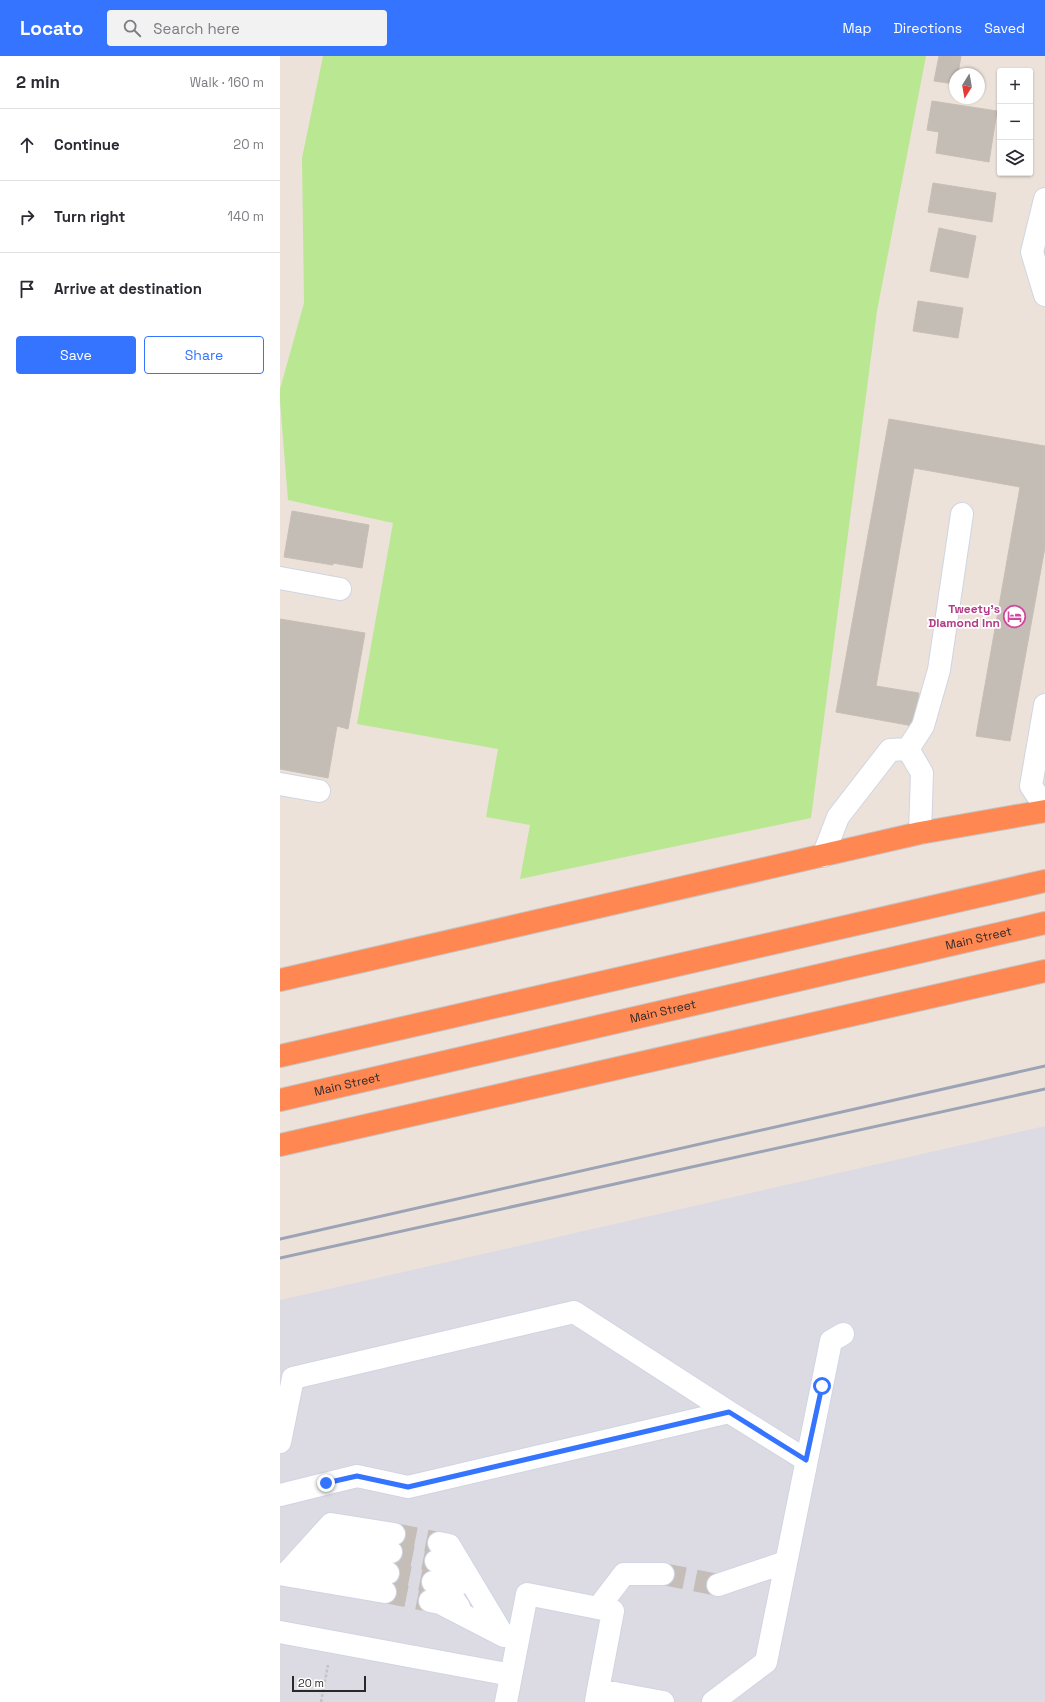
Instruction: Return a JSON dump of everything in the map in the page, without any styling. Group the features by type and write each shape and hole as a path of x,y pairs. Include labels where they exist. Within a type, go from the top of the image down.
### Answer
{"highway":[{"path":"280,980 920,834 1045,811"},
{"path":"280,1056 1045,881"},
{"name":"Main Street","path":"280,1100 1045,923"},
{"path":"280,1144 1045,971"}],"street":[{"path":"1045,199 1032,252 1045,295"},
{"path":"908,749 923,726 940,670 962,514"},
{"path":"280,578 340,589"},
{"path":"1045,705 1031,786 1045,806"},
{"path":"908,749 922,773 920,834"},
{"path":"823,856 838,817 890,750 908,749"},
{"path":"280,784 319,791"},
{"path":"281,1434 293,1378 574,1312 806,1460"},
{"path":"713,1702 766,1662 831,1341 843,1334"},
{"path":"280,1495 357,1476 408,1487 729,1412"},
{"path":"293,1576 331,1524 393,1543"},
{"path":"718,1585 786,1562"},
{"path":"502,1635 440,1603 435,1572 446,1563 502,1635 511,1675 506,1702"},
{"path":"598,1608 624,1574 662,1574"},
{"path":"293,1576 386,1583"},
{"path":"502,1635 527,1594 613,1611 597,1696 663,1702"},
{"path":"280,1632 511,1675"}],"path":[{"path":"321,1702 332,1642"}],"shaded area":[{"path":"1045,1126 1045,1702 280,1702 280,1300"}],"green space":[{"path":"323,56 926,56 877,311 811,818 520,879 530,825 486,817 498,749 357,724 393,523 288,500 280,401 280,389 304,303 302,158"}],"building":[{"path":"939,56 961,56 959,68 949,68 949,83 934,81"},
{"path":"932,101 997,111 989,162 936,153 939,132 927,130"},
{"path":"933,183 996,193 992,222 928,212"},
{"path":"939,228 976,236 968,278 930,271"},
{"path":"918,301 963,308 958,338 913,331"},
{"name":"Tweety's Diamond Inn","path":"889,419 1045,446 1045,547 1010,741 976,736 1020,487 914,468 876,686 919,693 913,726 836,712"},
{"path":"292,511 369,525 362,568 284,557"},
{"path":"280,619 365,633 348,729 337,726 328,778 280,769"}],"tunnel":[{"path":"394,1534 439,1543"},
{"path":"391,1552 436,1561"},
{"path":"388,1573 433,1582"},
{"path":"663,1574 718,1585"},
{"path":"385,1592 430,1601"}],"railway":[{"path":"280,1239 1045,1066"},
{"path":"280,1258 1045,1089"}],"place":[{"name":"Tweety's Diamond Inn","path":"1015,616"}],"route":[{"path":"326,1483 357,1476 408,1487 729,1412 806,1460 822,1386"}]}
